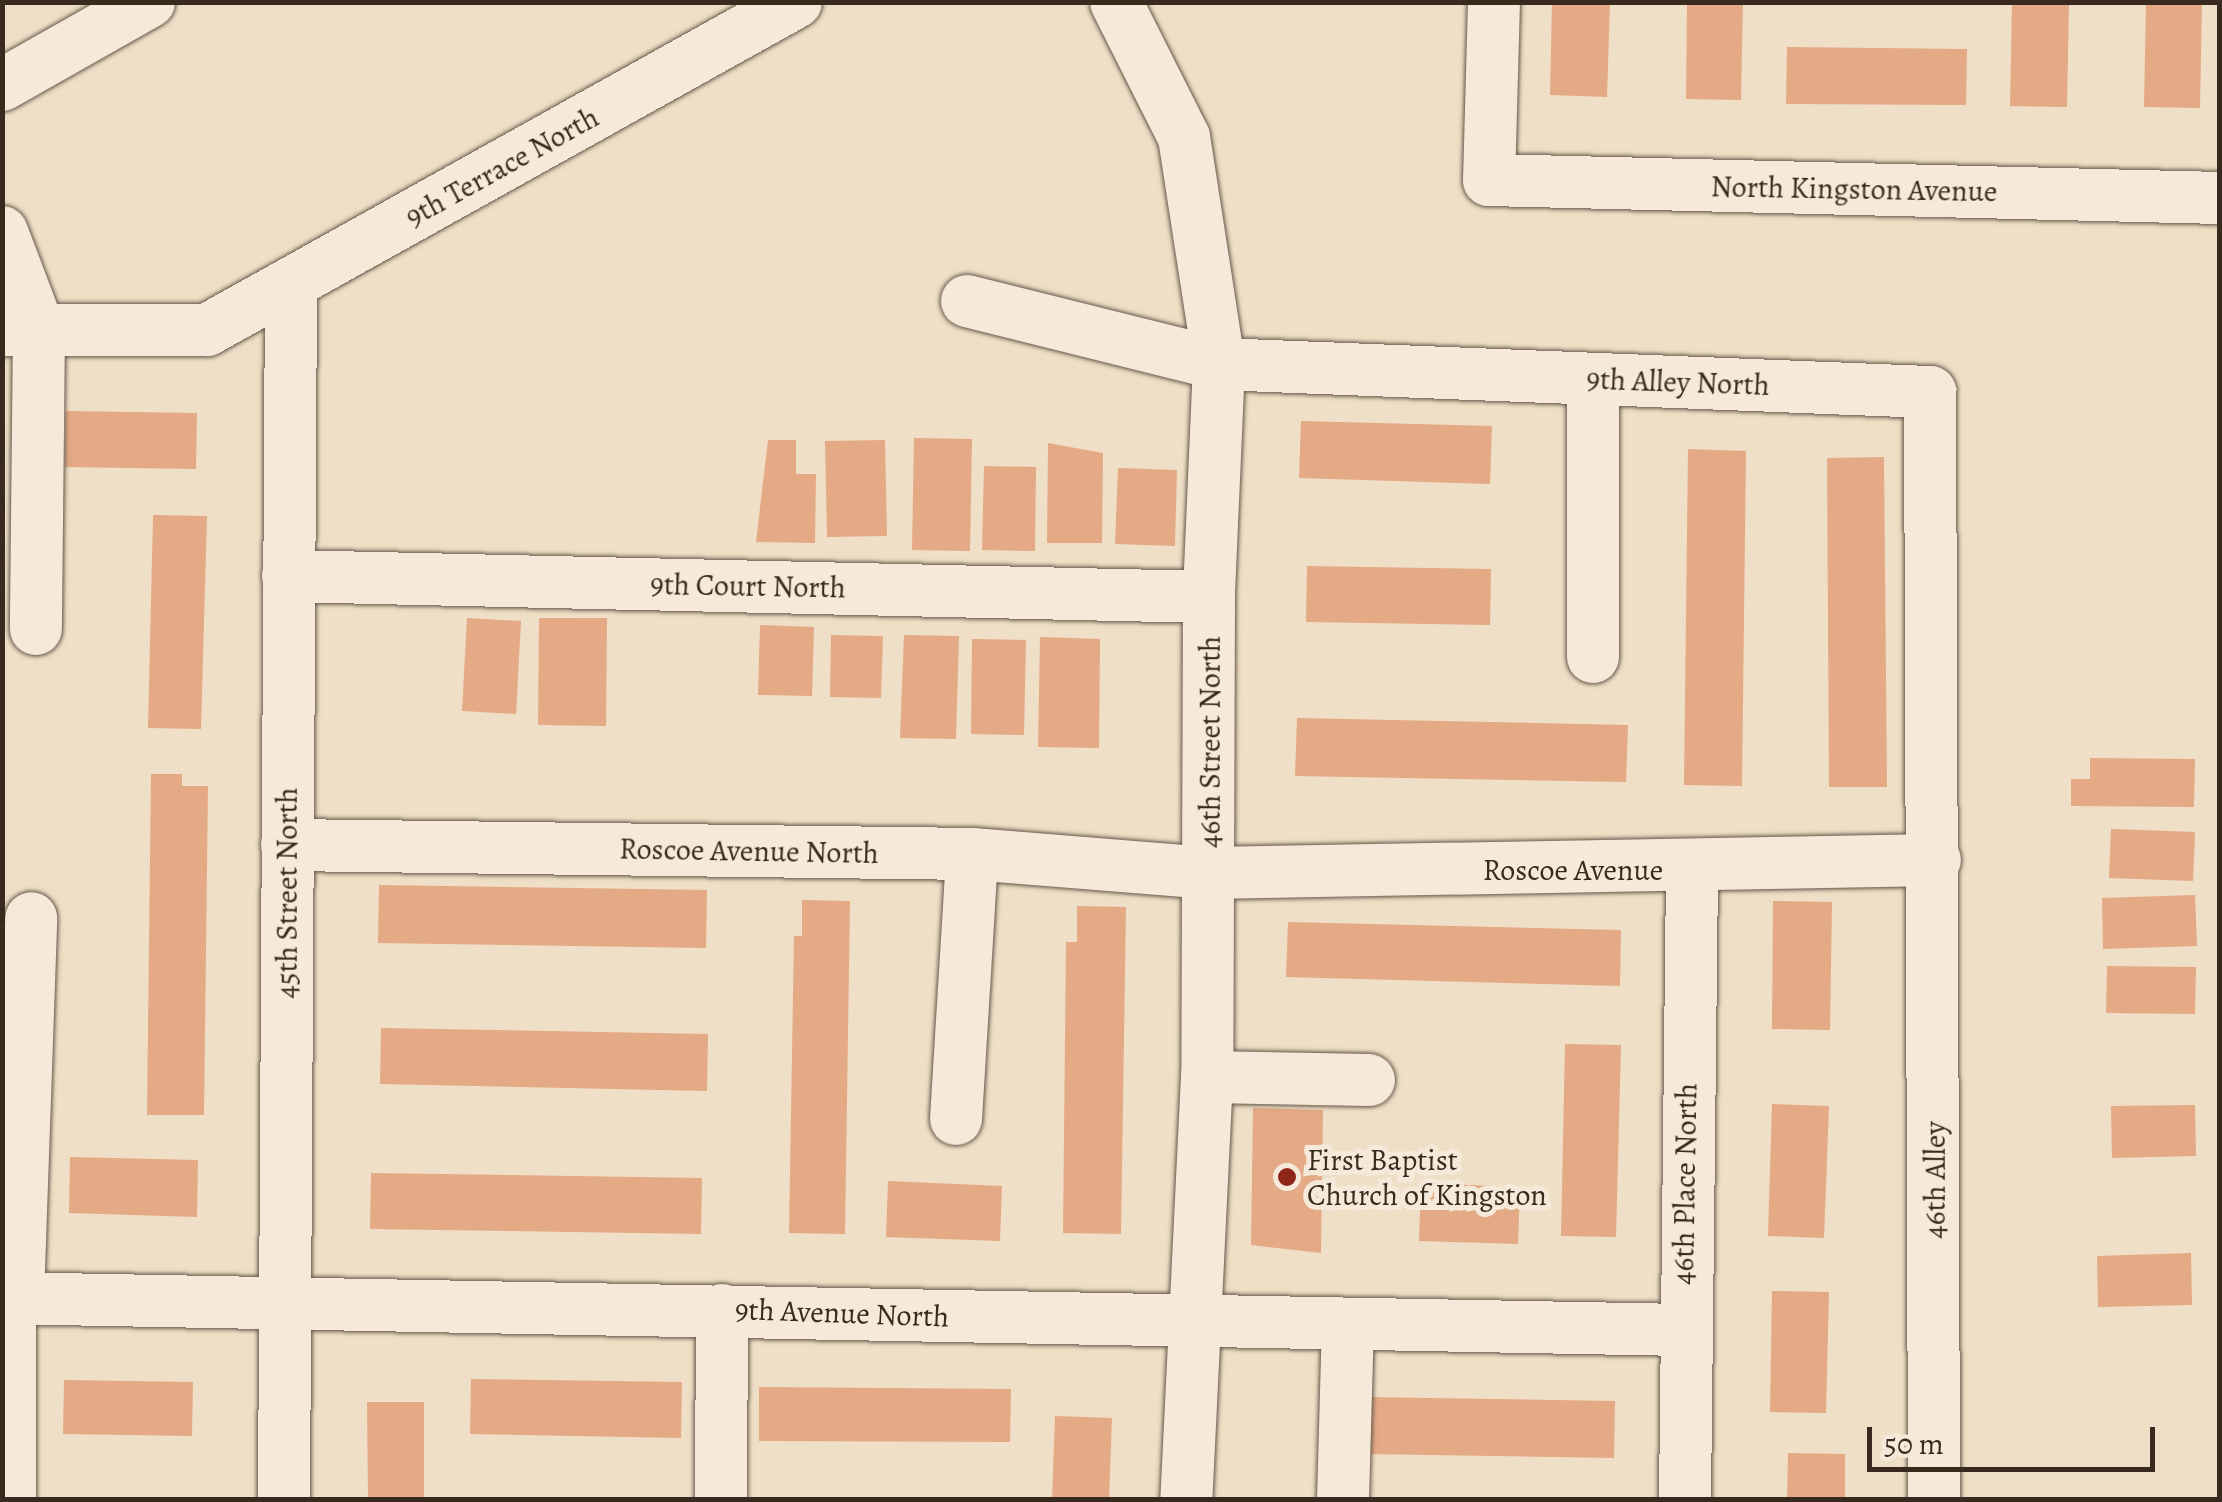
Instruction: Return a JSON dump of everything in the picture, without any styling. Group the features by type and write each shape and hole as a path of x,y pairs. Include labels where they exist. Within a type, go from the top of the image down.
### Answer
{"street":[{"path":"2,85 148,2"},
{"name":"9th Terrace North","path":"20,330 207,330 796,2"},
{"name":"46th Street North","path":"1116,2 1184,137 1220,364 1209,597 1207,1076 1186,1500"},
{"name":"North Kingston Avenue","path":"1494,2 1489,180 2220,198"},
{"path":"2,232 20,330 36,628"},
{"name":"45th Street North","path":"284,1500 291,286"},
{"name":"9th Alley North","path":"966,301 1220,364 1930,392 1935,860"},
{"path":"1593,379 1593,657"},
{"name":"9th Court North","path":"288,576 1209,597"},
{"name":"Roscoe Avenue North","path":"287,845 972,854 1210,872"},
{"path":"956,1118 972,854"},
{"name":"Roscoe Avenue","path":"1210,872 1692,869 1935,860"},
{"name":"46th Alley","path":"1934,1500 1935,860"},
{"name":"46th Place North","path":"1685,1500 1682,1330 1692,869"},
{"path":"10,1500 10,1298 31,918"},
{"path":"1207,1076 1370,1080"},
{"name":"9th Avenue North","path":"10,1298 286,1298 1193,1323 1682,1330"},
{"path":"720,1500 722,1310"},
{"path":"1344,1500 1348,1325"}],"building":[{"path":"1552,2 1610,2 1607,97 1550,95"},
{"path":"1687,2 1743,2 1741,100 1686,99"},
{"path":"2012,2 2069,2 2067,107 2010,106"},
{"path":"2146,2 2202,2 2200,108 2144,107"},
{"path":"1787,47 1967,49 1966,105 1786,104"},
{"path":"66,411 197,413 196,469 65,467"},
{"path":"1301,421 1492,426 1490,484 1299,478"},
{"path":"914,438 972,439 970,551 912,550"},
{"path":"768,440 796,440 796,474 816,474 815,543 756,542"},
{"path":"885,440 887,536 827,537 825,441"},
{"path":"1048,443 1103,453 1102,543 1047,543"},
{"path":"1688,449 1746,451 1742,786 1684,785"},
{"path":"1884,457 1887,787 1829,787 1827,458"},
{"path":"984,466 1036,467 1035,551 982,550"},
{"path":"1118,468 1177,470 1175,546 1115,544"},
{"path":"153,515 207,516 201,729 148,728"},
{"path":"1307,566 1491,569 1490,625 1306,622"},
{"path":"467,618 521,621 516,714 462,711"},
{"path":"539,618 607,618 606,726 538,725"},
{"path":"760,625 814,627 812,696 758,695"},
{"path":"831,635 883,636 881,698 830,697"},
{"path":"904,635 959,636 956,739 900,738"},
{"path":"1040,637 1100,639 1099,748 1038,747"},
{"path":"972,639 1026,640 1024,735 971,734"},
{"path":"1297,718 1628,725 1626,782 1295,776"},
{"path":"2090,758 2195,759 2194,807 2071,806 2071,779 2090,779"},
{"path":"151,774 182,774 182,786 208,786 204,1115 147,1115"},
{"path":"2111,829 2195,832 2193,881 2109,878"},
{"path":"379,885 707,890 706,948 378,943"},
{"path":"2195,895 2197,946 2103,949 2102,898"},
{"path":"802,900 850,901 845,1234 789,1233 794,936 802,936"},
{"path":"1773,901 1832,902 1830,1030 1772,1029"},
{"path":"1077,906 1126,907 1121,1234 1063,1233 1066,942 1077,942"},
{"path":"1288,922 1621,930 1620,986 1286,977"},
{"path":"2107,966 2196,967 2195,1014 2106,1013"},
{"path":"381,1028 708,1034 707,1091 380,1084"},
{"path":"1565,1044 1621,1045 1616,1237 1561,1236"},
{"path":"1772,1104 1829,1106 1824,1238 1768,1236"},
{"path":"2195,1105 2196,1156 2112,1158 2111,1106"},
{"name":"First Baptist Church of Kingston","path":"1253,1108 1323,1110 1321,1253 1251,1245"},
{"path":"70,1157 198,1160 197,1217 69,1213"},
{"path":"371,1173 702,1178 701,1234 370,1229"},
{"path":"888,1181 1002,1186 1000,1241 886,1237"},
{"path":"1421,1183 1520,1187 1518,1244 1419,1241"},
{"path":"2191,1253 2192,1305 2098,1307 2097,1256"},
{"path":"1772,1291 1829,1292 1826,1413 1770,1412"},
{"path":"471,1379 682,1382 681,1438 470,1434"},
{"path":"64,1380 193,1382 192,1436 63,1434"},
{"path":"759,1387 1011,1389 1010,1442 759,1441"},
{"path":"1366,1397 1615,1401 1614,1458 1365,1454"},
{"path":"367,1402 424,1402 424,1500 368,1500"},
{"path":"1055,1416 1112,1418 1109,1500 1052,1500"},
{"path":"1788,1453 1845,1454 1845,1500 1787,1500"}],"place":[{"name":"First Baptist Church of Kingston","path":"1287,1177"}]}
